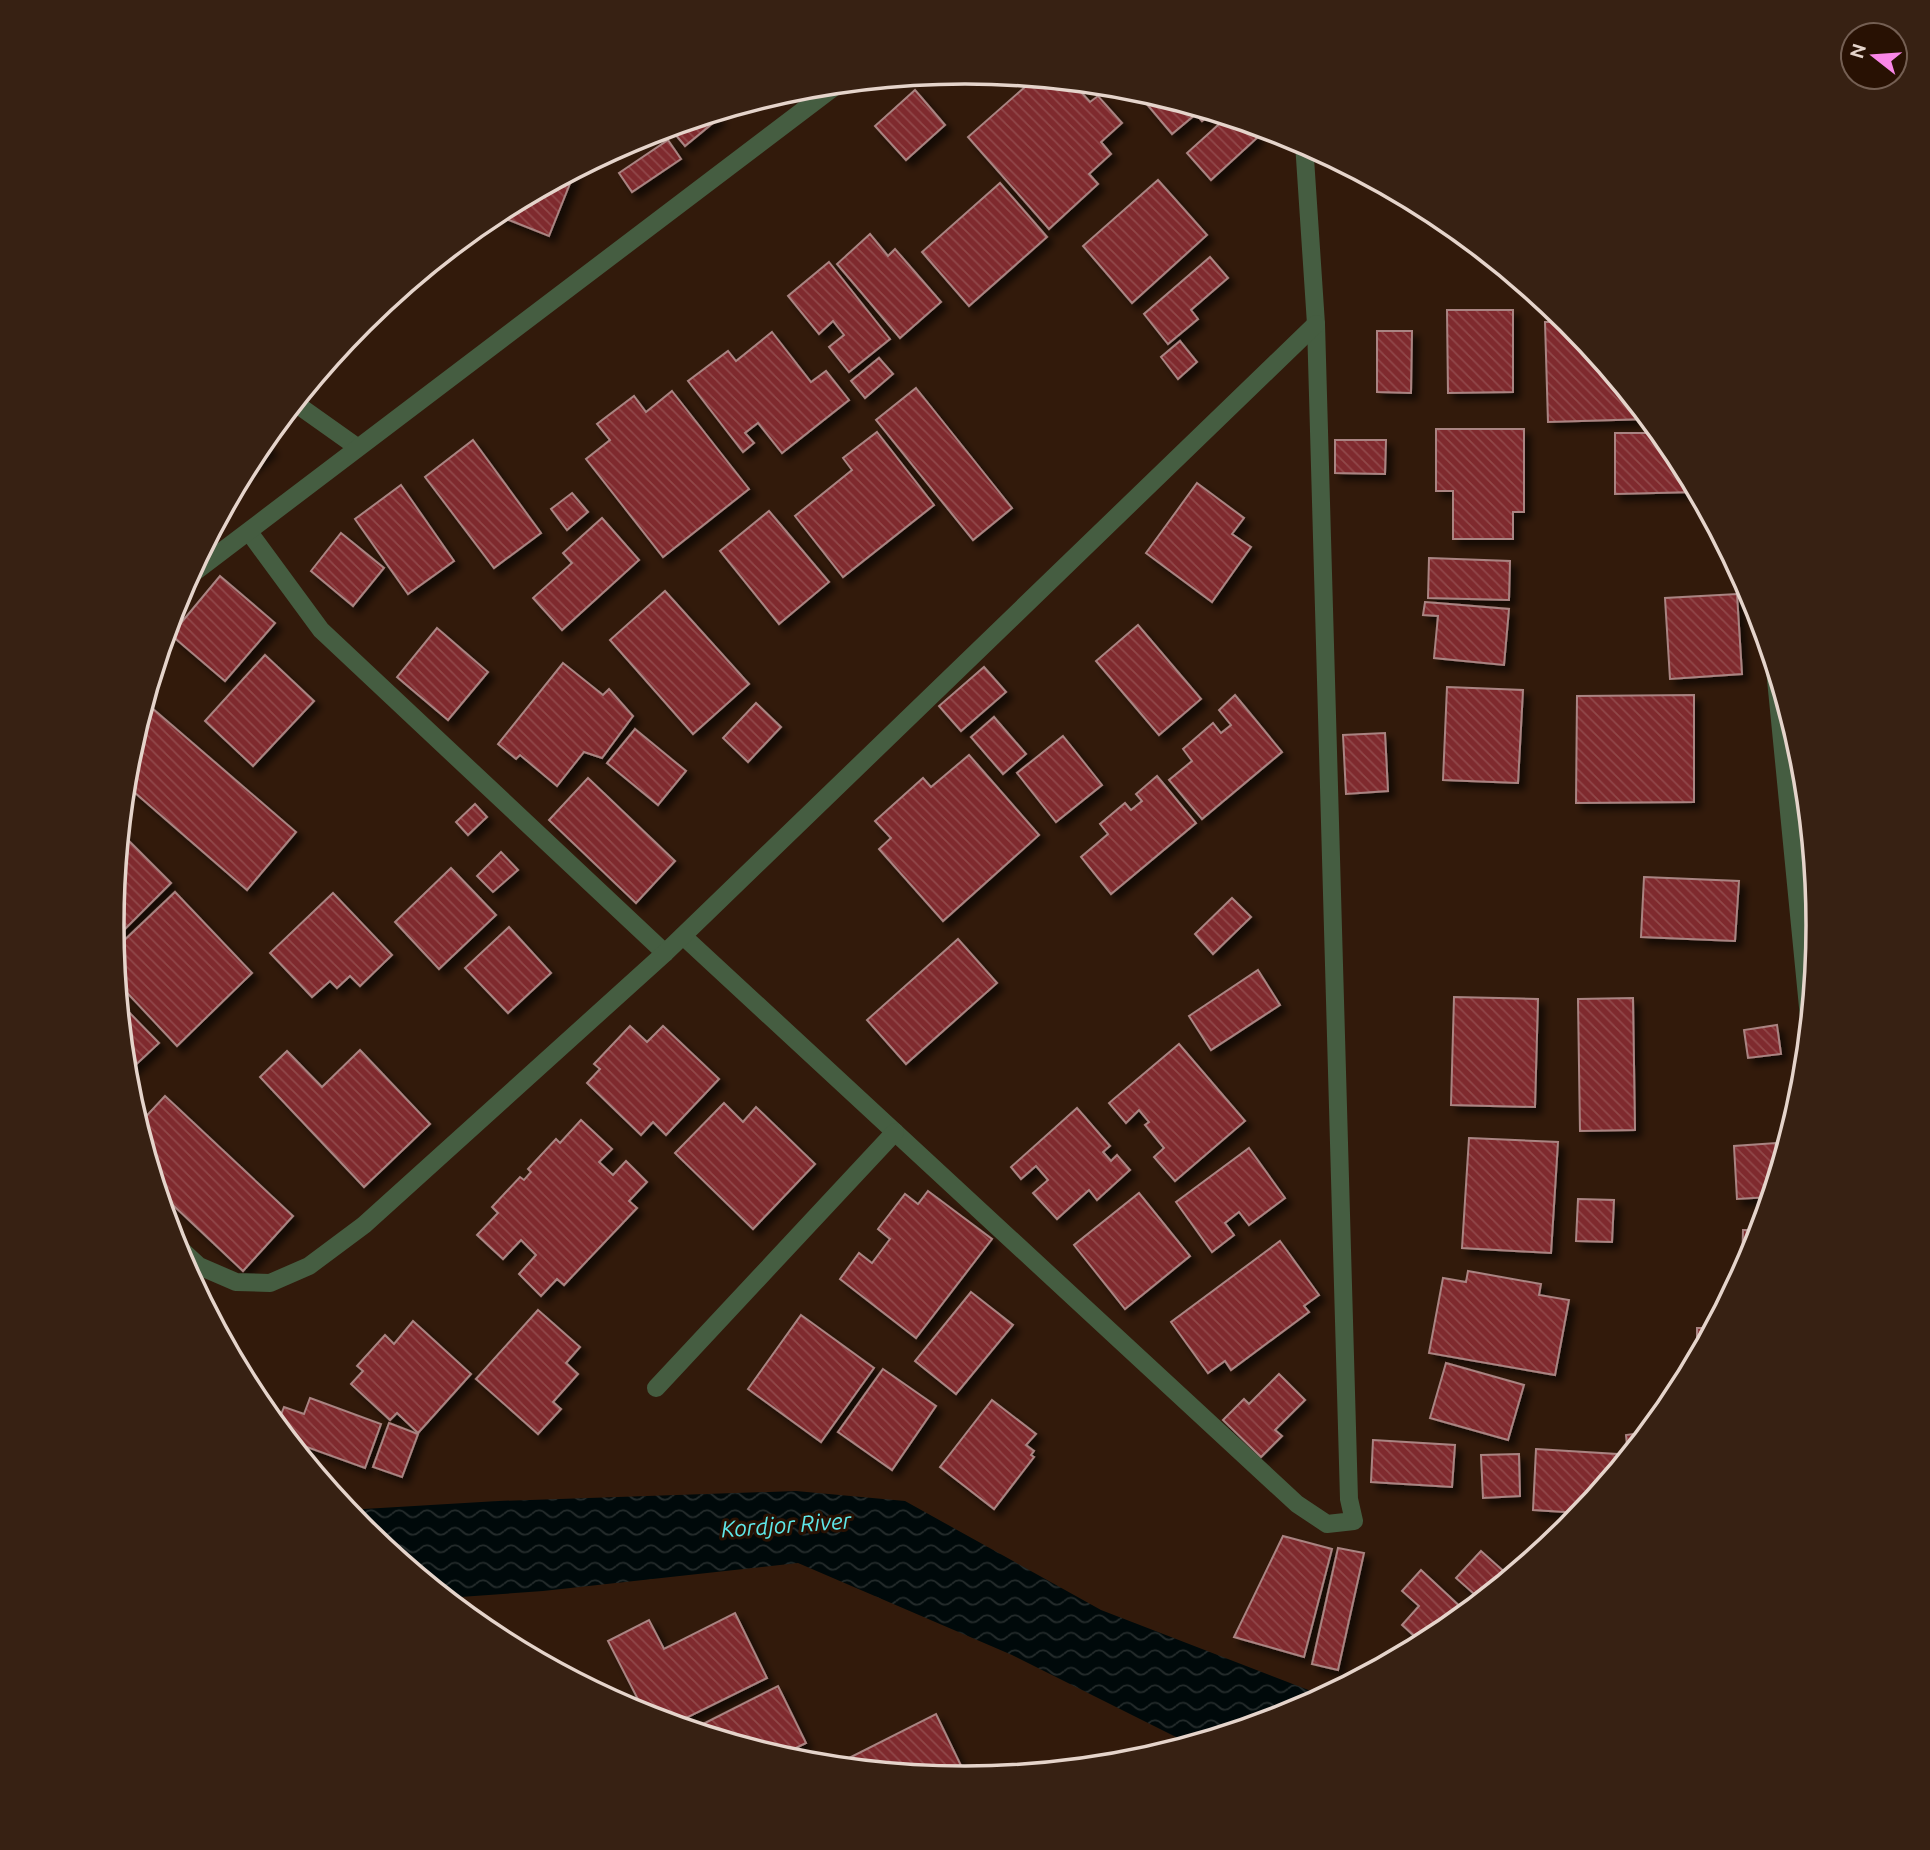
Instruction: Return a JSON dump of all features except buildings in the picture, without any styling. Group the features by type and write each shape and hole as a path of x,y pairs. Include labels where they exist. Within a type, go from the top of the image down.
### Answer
{"street":[{"path":"206,564 821,97"},
{"path":"683,936 1297,1504 1327,1524 1354,1521 1349,1485 1316,324 1305,156"},
{"path":"195,1262 236,1282 270,1283 309,1266 365,1226 683,936 1316,324"},
{"path":"302,408 357,447"},
{"path":"249,532 321,629 665,953"},
{"path":"1780,719 1804,970"},
{"path":"656,1388 895,1132"}],"water":[{"name":"Kordjor River","path":"796,1491 905,1501 1101,1610 1311,1691 1235,1721 1178,1738 1012,1655 798,1563 543,1591 460,1597 410,1557 360,1509 498,1501"}]}
